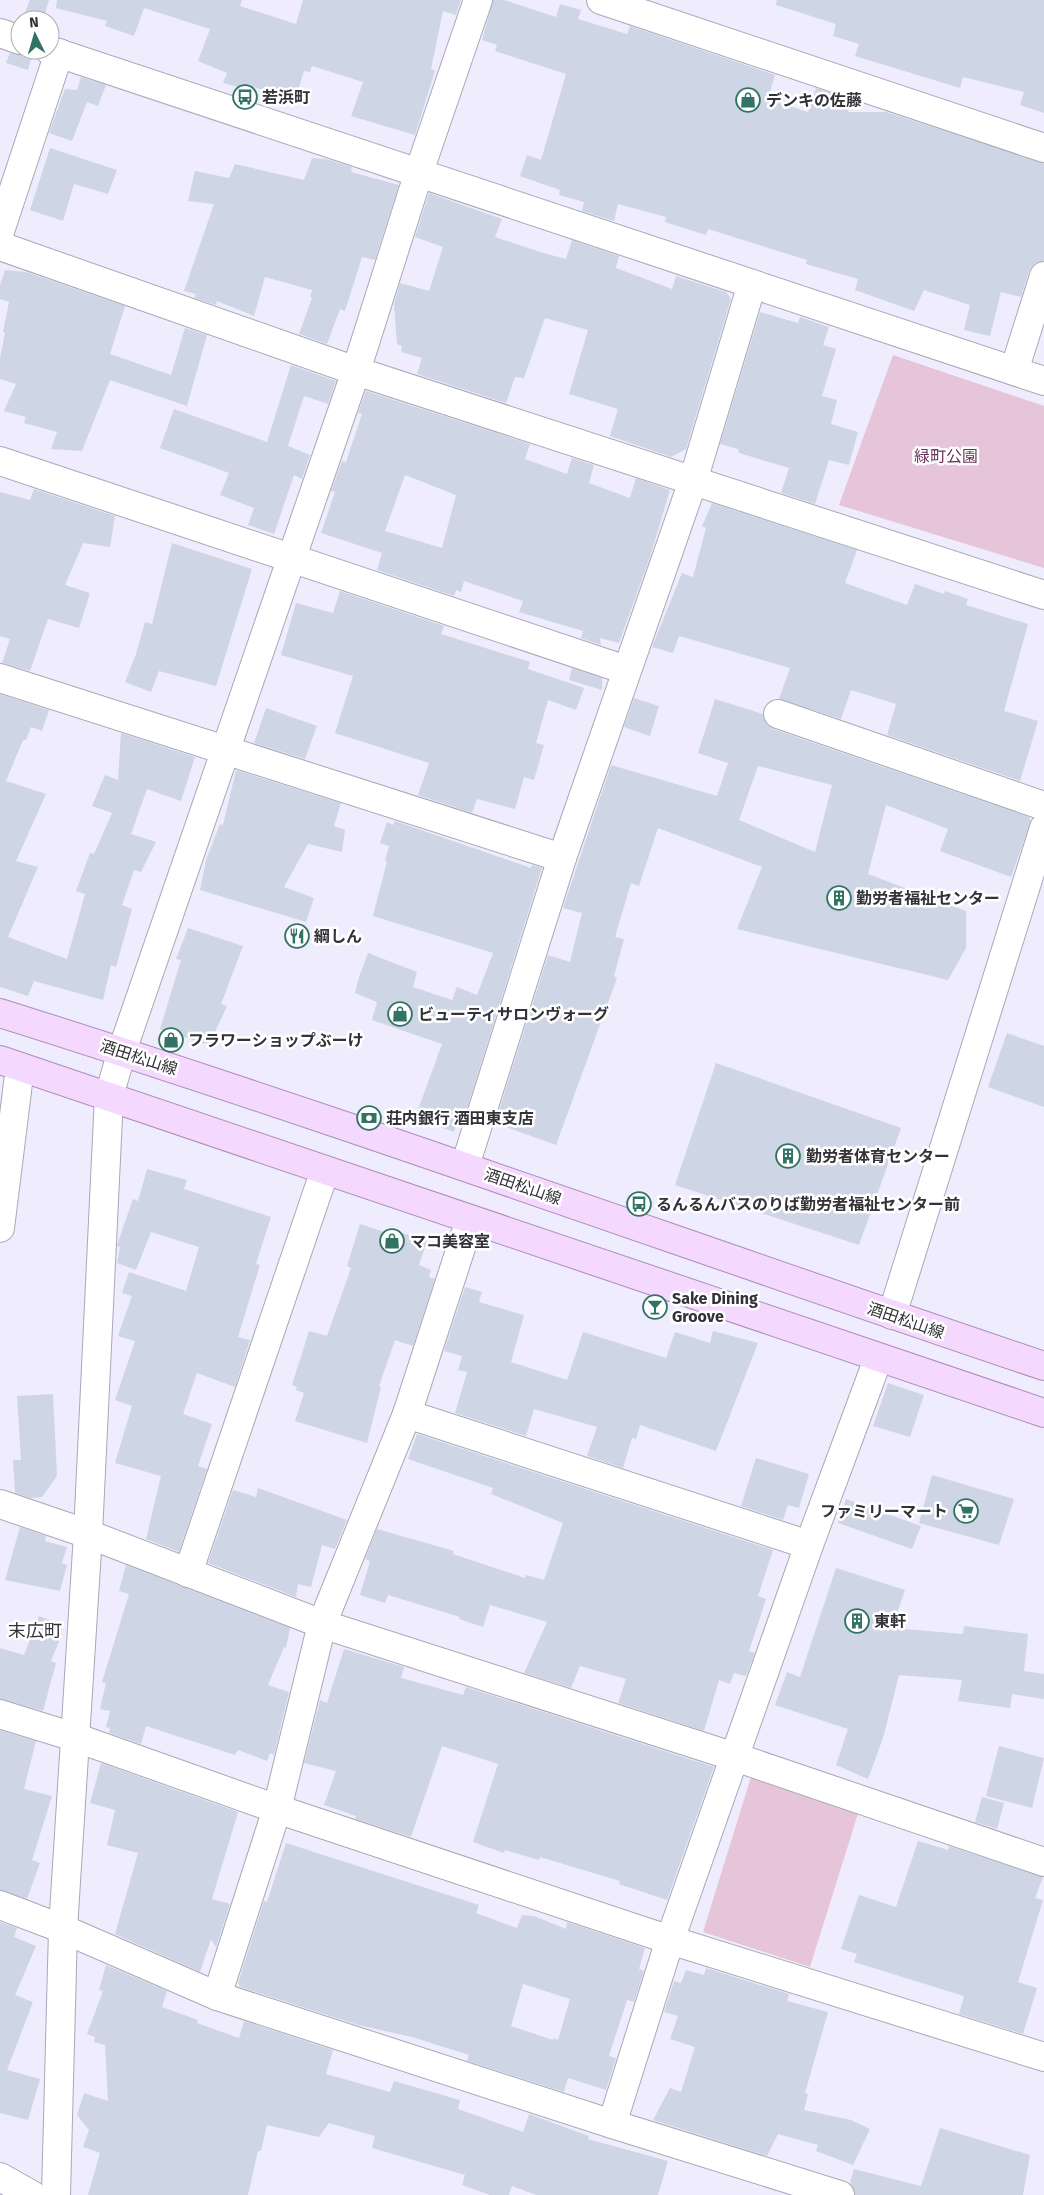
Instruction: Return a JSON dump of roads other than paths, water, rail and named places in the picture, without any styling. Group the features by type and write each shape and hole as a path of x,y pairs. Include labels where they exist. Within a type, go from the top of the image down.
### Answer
{"main road":[{"name":"酒田松山線","path":"0,1013 122,1051 464,1166 1044,1366"},
{"path":"10,1063 878,1359 1044,1413"}],"street":[{"path":"56,2195 63,1929 88,1534 108,1096 290,559 356,371 419,172 478,0"},
{"path":"601,0 1044,148"},
{"path":"60,54 1044,381"},
{"path":"0,231 52,60"},
{"path":"0,246 356,371 1044,595"},
{"path":"1014,371 1044,276"},
{"path":"464,1166 562,858 693,480 752,284"},
{"path":"0,461 626,670"},
{"path":"0,678 227,749 562,858"},
{"path":"778,714 1044,806"},
{"path":"892,1315 1044,828"},
{"path":"0,1228 10,1063"},
{"path":"188,1573 325,1170"},
{"path":"217,1996 277,1809 322,1624 407,1414 470,1220"},
{"path":"612,2124 670,1940 809,1545 878,1359"},
{"path":"407,1414 809,1545"},
{"path":"0,1504 88,1534 322,1624 735,1757 1044,1862"},
{"path":"0,1714 74,1737 277,1809 670,1940 1044,2057"},
{"path":"0,1904 63,1929 217,1996 612,2124 840,2195"},
{"path":"0,2177 32,2195"}],"place":[{"name":"若浜町","path":"245,97"},
{"name":"デンキの佐藤","path":"748,100"},
{"name":"勤労者福祉センター","path":"839,898"},
{"name":"綱しん","path":"297,936"},
{"name":"ビューティサロンヴォーグ","path":"400,1014"},
{"name":"フラワーショップぶーけ","path":"171,1040"},
{"name":"荘内銀行 酒田東支店","path":"369,1118"},
{"name":"勤労者体育センター","path":"788,1156"},
{"name":"るんるんバスのりば勤労者福祉センター前","path":"639,1204"},
{"name":"マコ美容室","path":"392,1241"},
{"name":"Sake Dining Groove","path":"655,1307"},
{"name":"ファミリーマート","path":"966,1511"},
{"name":"東軒","path":"857,1621"}],"district":[{"name":"末広町","path":"35,1631"}],"park label":[{"name":"緑町公園","path":"946,456"}]}
